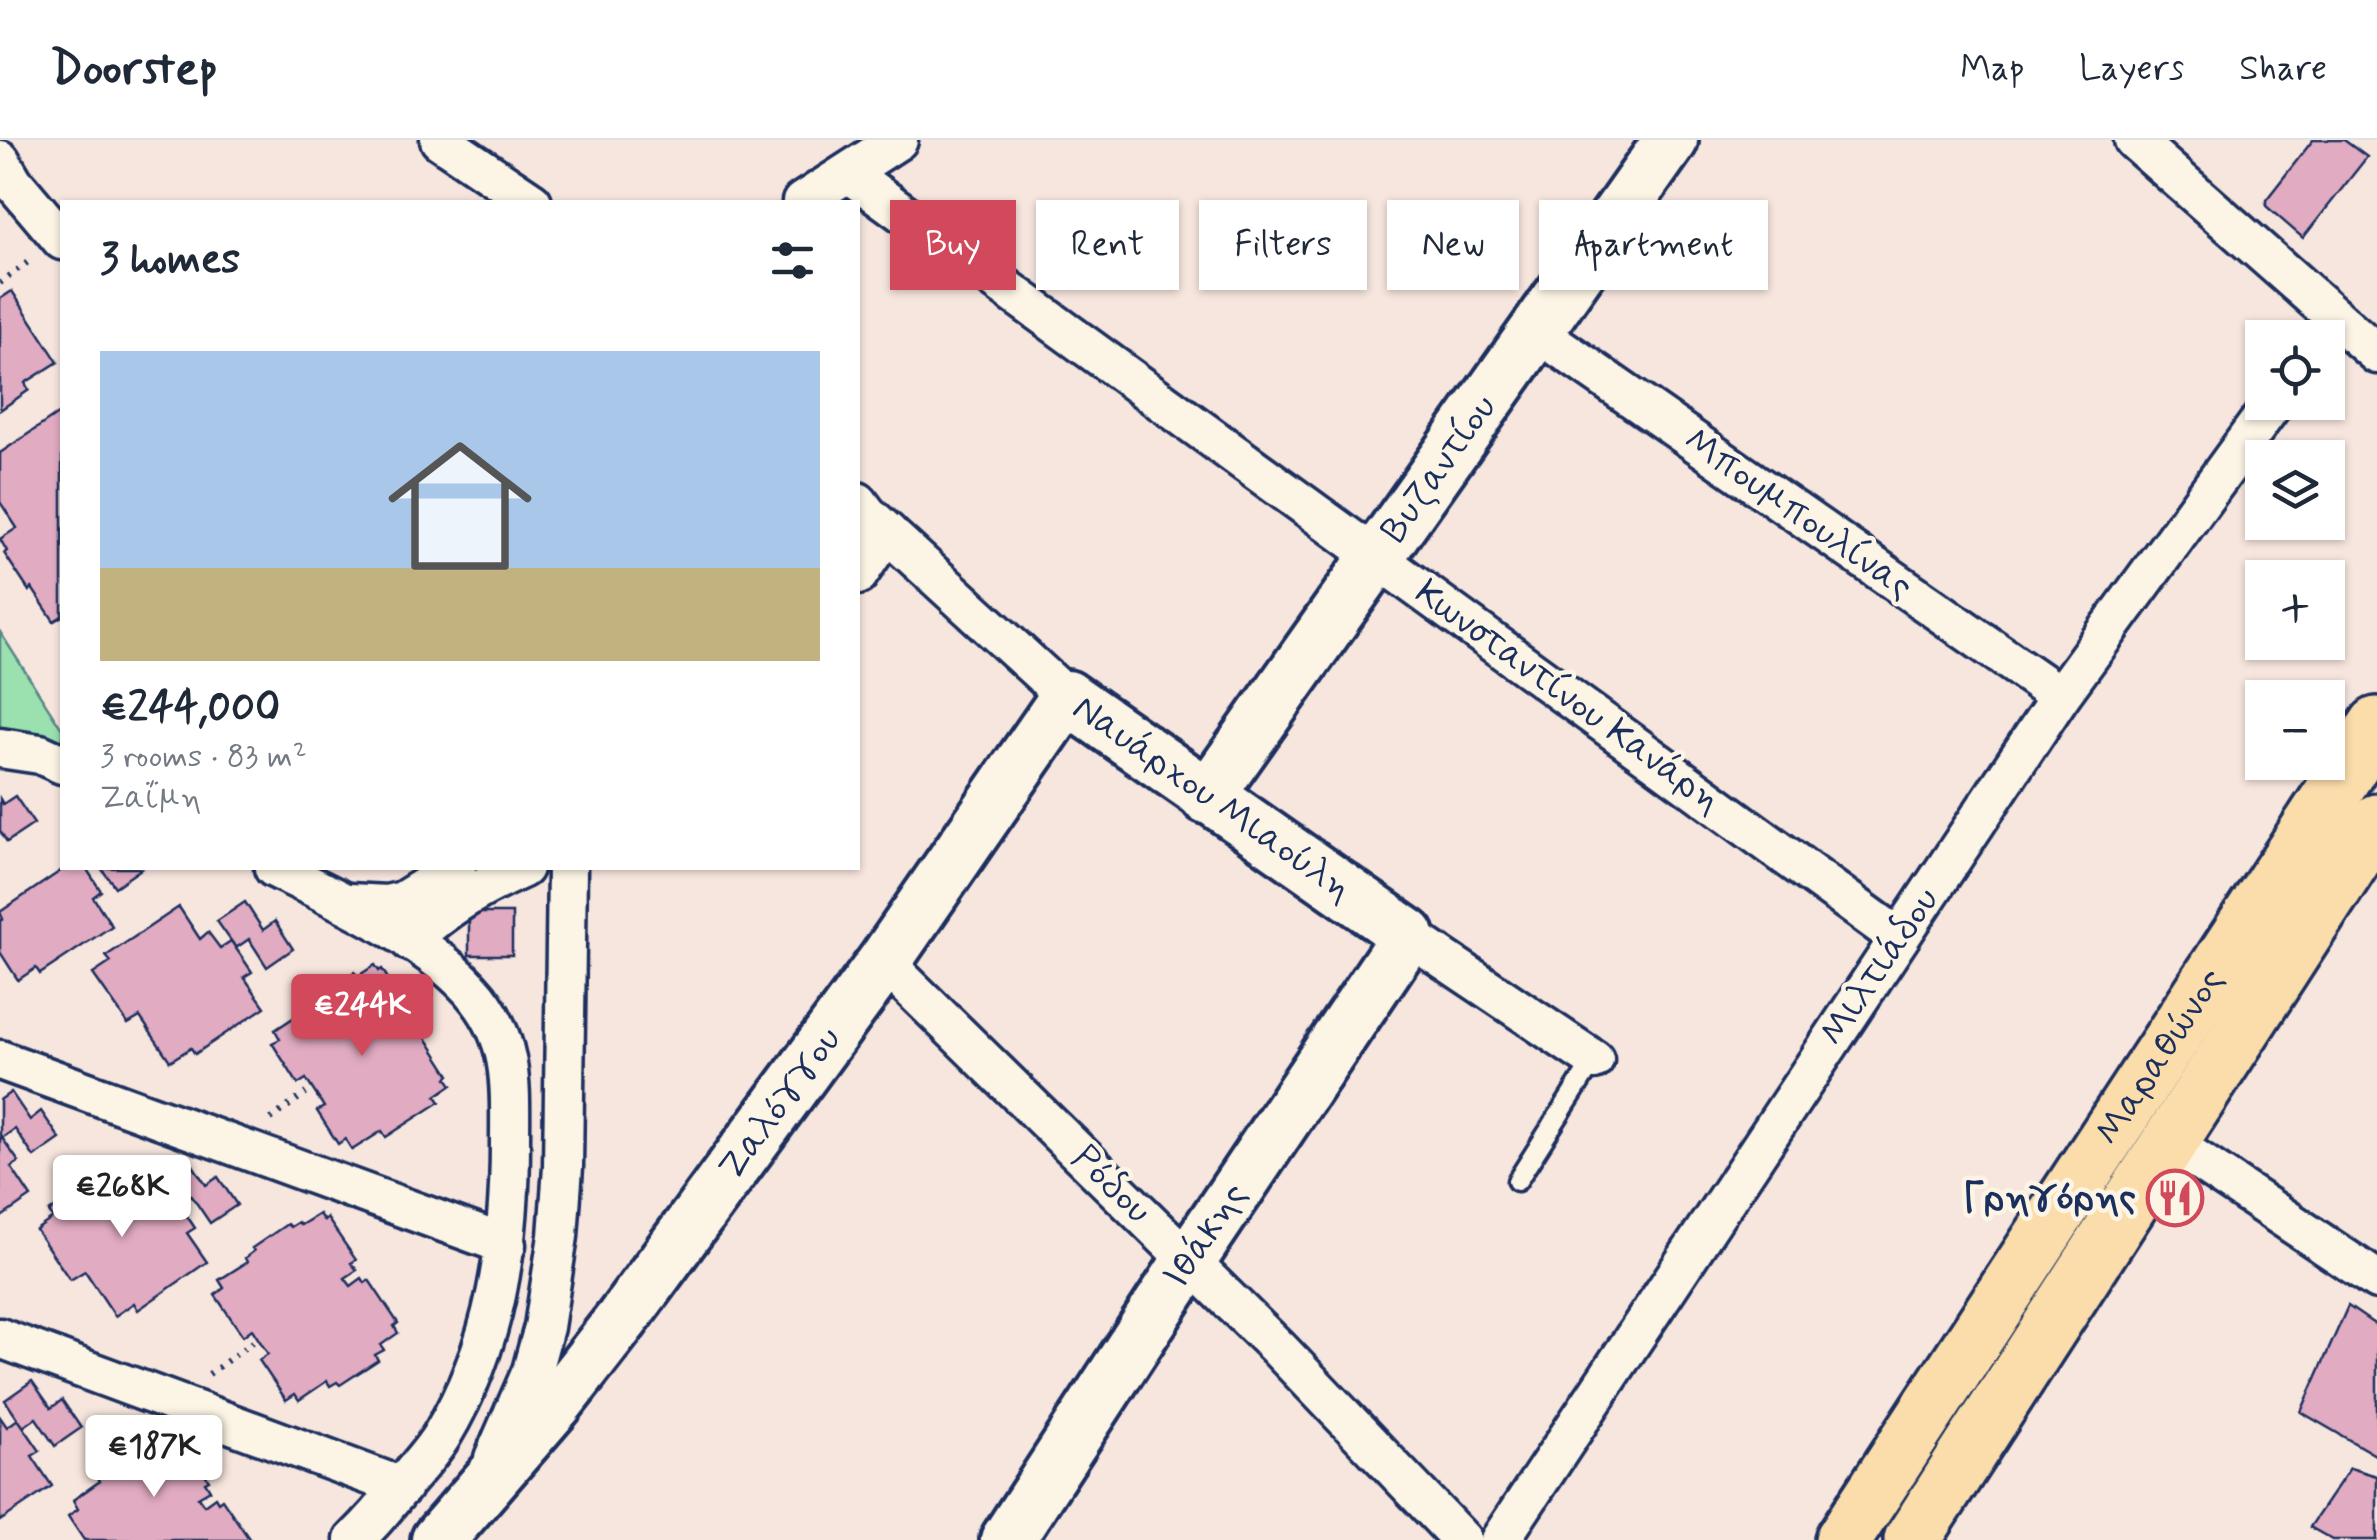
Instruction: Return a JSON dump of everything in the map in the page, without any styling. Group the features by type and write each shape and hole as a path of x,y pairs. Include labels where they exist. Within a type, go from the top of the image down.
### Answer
{"main road":[{"name":"Μαραθώνος","path":"1843,1540 2377,725"},
{"name":"Μαραθώνος","path":"1922,1536 2377,822"}],"street":[{"path":"440,140 529,200"},
{"path":"805,200 898,140"},
{"name":"Βυζαντίου","path":"1207,797 1671,140"},
{"path":"2134,140 2321,320"},
{"path":"0,160 13,182 60,238"},
{"name":"Κωνσταντίνου Κανάρη","path":"848,173 1899,938"},
{"name":"Μπουμπουλίνας","path":"1536,331 2060,696"},
{"path":"2345,337 2377,354"},
{"name":"Μιλτιάδου","path":"1500,1540 2060,696 2261,420"},
{"name":"Ναυάρχου Μιαούλη","path":"860,504 1067,697 1594,1060"},
{"path":"860,572 887,532"},
{"name":"Ζαλόγγου","path":"438,1540 622,1319 884,962 1067,697"},
{"path":"0,748 40,754 60,763"},
{"path":"278,870 410,941 448,968 478,998 501,1034 508,1065 506,1245 482,1354 440,1438 376,1520 354,1540"},
{"path":"344,903 404,901 453,870"},
{"path":"410,941 458,900 518,870"},
{"path":"476,1496 532,1370 552,1286 563,1167 567,870"},
{"name":"Ιθάκης","path":"1008,1540 1188,1261 1408,935"},
{"name":"Ρόδου","path":"884,962 1333,1404 1462,1540"},
{"path":"0,1060 506,1245"},
{"path":"2170,1142 2377,1280"},
{"path":"0,1338 402,1487"}],"lane":[{"path":"1517,1180 1594,1060"}],"green space":[{"path":"0,632 60,726 60,740 0,727"}],"building":[{"path":"2313,140 2344,140 2367,157 2303,238 2266,206 2266,200"},
{"path":"12,291 58,362 25,383 29,390 0,410 0,299"},
{"path":"60,412 60,617 54,621 4,553 7,551 0,539 17,528 0,502 0,453"},
{"path":"15,796 34,824 7,842 0,831 0,799 3,804"},
{"path":"62,870 87,870 101,891 93,897 112,926 40,974 36,968 18,980 0,952 0,912"},
{"path":"102,870 140,870 115,887"},
{"path":"245,902 263,930 275,921 293,949 267,967 249,939 236,948 217,921"},
{"path":"179,907 200,939 208,932 220,948 231,941 252,972 244,977 265,1007 195,1054 191,1048 170,1061 140,1017 128,1024 93,974 111,962 106,956"},
{"path":"469,913 512,913 512,955 469,955"},
{"path":"375,965 379,971 382,969 409,1012 411,1021 401,1027 407,1036 417,1030 420,1035 423,1033 450,1075 447,1078 452,1085 436,1096 440,1102 386,1137 382,1131 352,1150 345,1139 338,1144 317,1111 324,1107 306,1079 298,1084 272,1043 280,1039 275,1030 302,1012 299,1007 354,972 358,976"},
{"path":"11,1092 30,1120 41,1111 60,1139 34,1157 15,1129 2,1138 0,1135 0,1100"},
{"path":"0,1135 19,1162 11,1167 31,1197 0,1218"},
{"path":"188,1158 206,1185 218,1177 237,1205 210,1223 191,1195 178,1204 160,1176"},
{"path":"122,1162 143,1194 151,1189 162,1204 174,1197 195,1228 187,1233 207,1262 138,1310 134,1303 115,1316 85,1271 70,1280 36,1230 53,1218 49,1212"},
{"path":"319,1214 324,1221 327,1218 356,1260 351,1263 357,1270 345,1278 351,1286 362,1278 365,1283 369,1280 398,1323 394,1326 398,1333 381,1345 384,1350 375,1355 378,1360 340,1385 337,1382 330,1386 327,1381 299,1400 295,1394 286,1400 259,1360 268,1354 252,1329 243,1336 215,1295 224,1288 219,1280 247,1262 245,1258 254,1251 252,1248 287,1224 301,1225"},
{"path":"2348,1306 2377,1326 2377,1456 2301,1412"},
{"path":"32,1381 51,1408 62,1400 81,1428 55,1446 36,1418 23,1427 5,1400"},
{"path":"0,1417 7,1427 18,1419 40,1451 32,1456 52,1486 0,1521"},
{"path":"172,1433 177,1440 181,1438 209,1480 205,1482 210,1490 198,1497 204,1505 215,1497 218,1502 222,1499 250,1540 84,1540 68,1516 78,1509 73,1500 100,1481 98,1477 151,1441 154,1445"},
{"path":"2350,1468 2377,1476 2377,1540 2333,1540 2310,1527"}],"place":[{"name":"Γρηγόρης","path":"2175,1198"}]}
